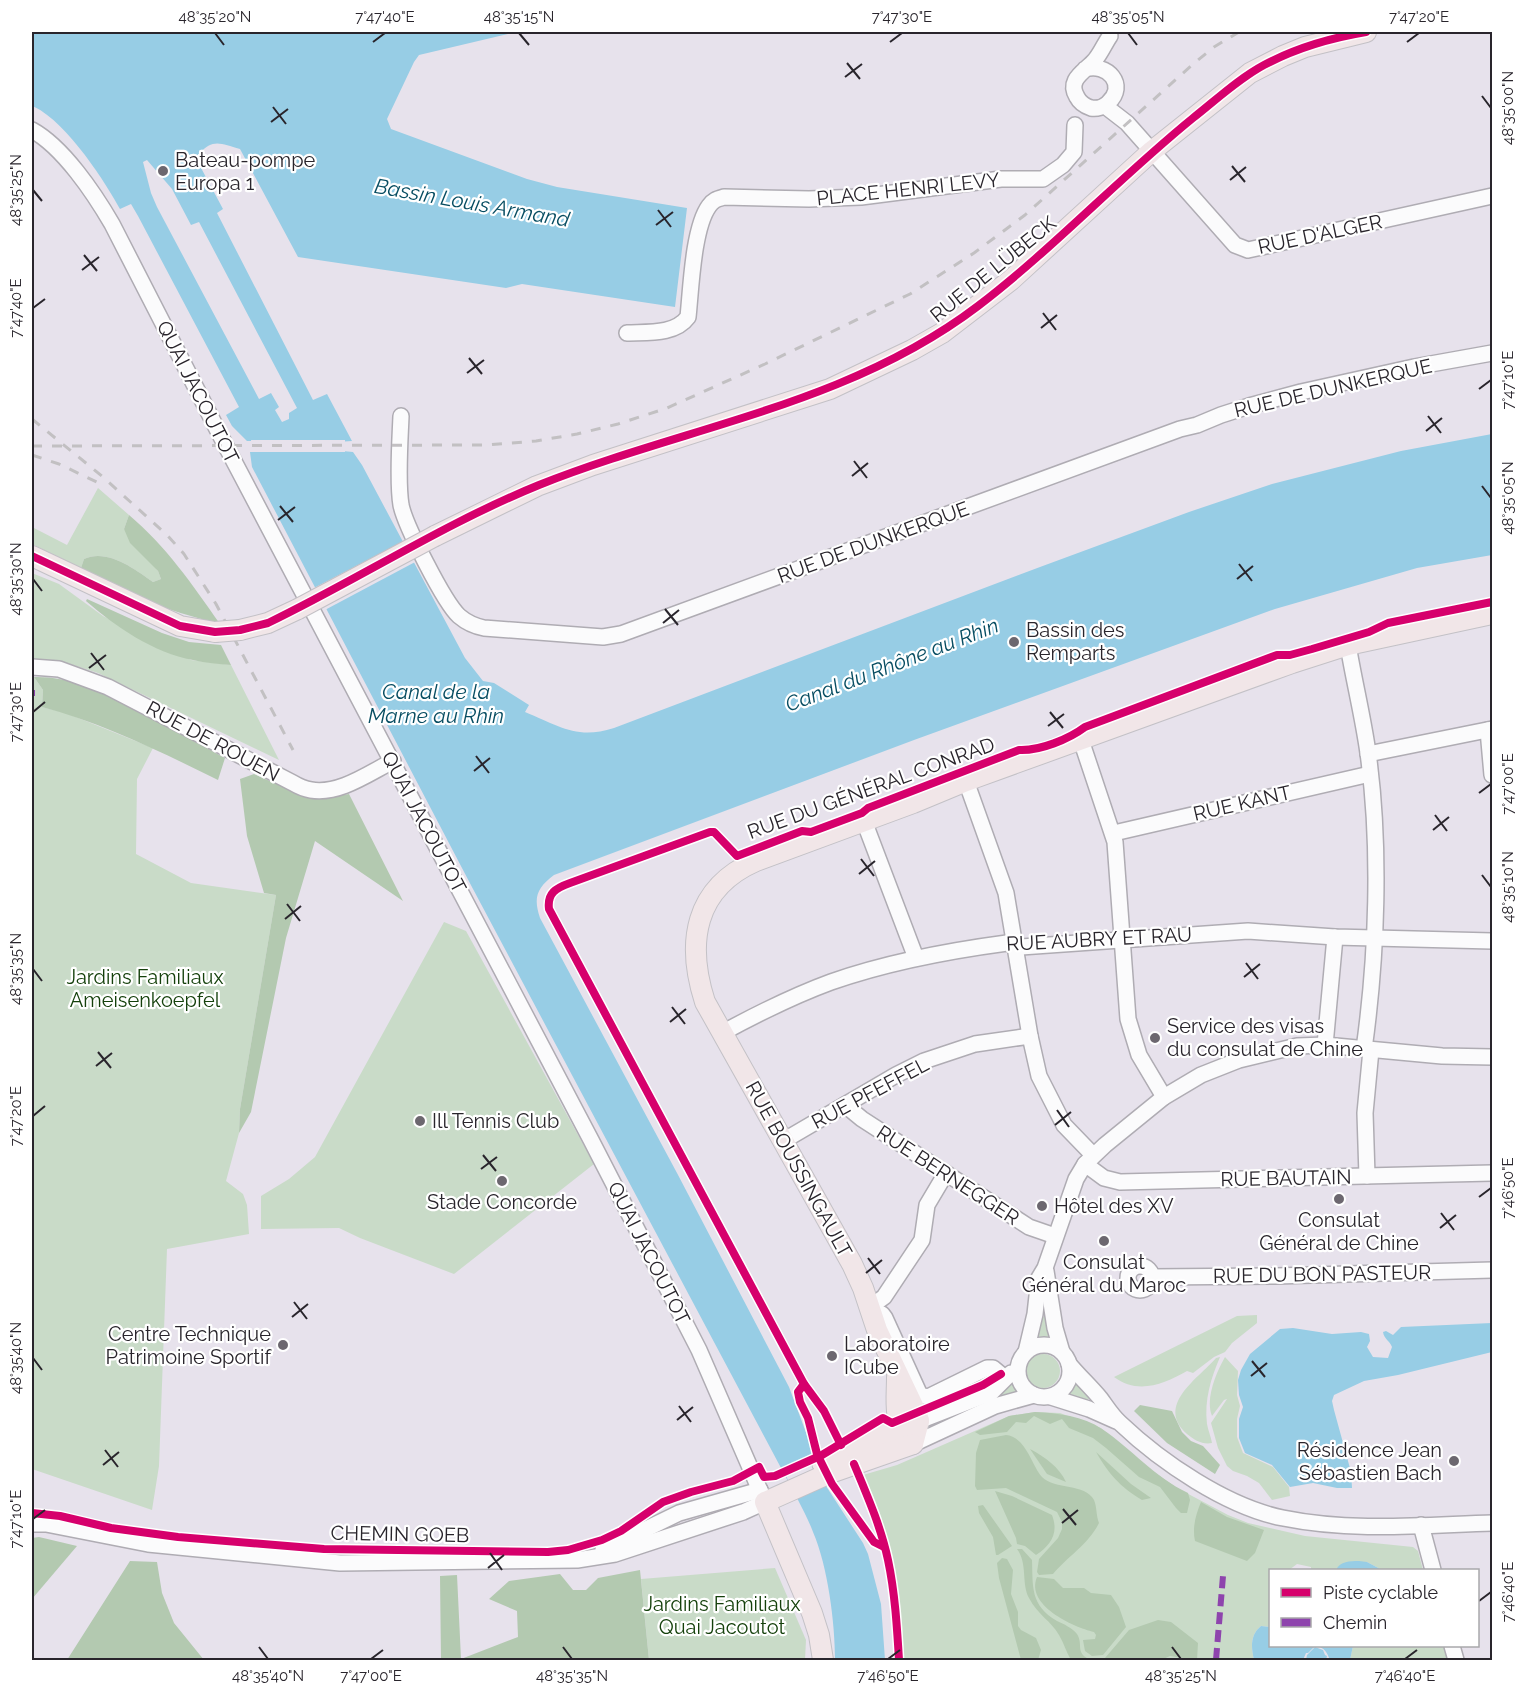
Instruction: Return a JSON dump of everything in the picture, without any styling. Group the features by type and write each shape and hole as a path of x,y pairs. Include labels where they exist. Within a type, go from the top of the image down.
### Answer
{"main road":[{"name":"RUE DE LÜBECK","path":"36,560 180,626 215,632 240,630 268,623 537,486 593,465 830,389 912,350 942,333 1011,280 1152,151 1235,84 1263,65 1305,47 1366,32"},
{"name":"RUE DU GÉNÉRAL CONRAD","path":"722,1033 705,1002 699,982 696,957 700,920 712,893 726,878 744,866 966,781 1292,663 1348,645 1492,614"},
{"name":"RUE BOUSSINGAULT","path":"722,1033 852,1264 897,1377 905,1388 919,1421"},
{"name":"RUE BOUSSINGAULT","path":"897,1377 897,1420 900,1429"},
{"name":"RUE BOUSSINGAULT","path":"871,1440 887,1420 897,1400"},
{"path":"770,1493 828,1467 871,1440 919,1421"},
{"path":"913,1444 919,1421"},
{"path":"900,1429 913,1444"},
{"path":"828,1467 913,1444"},
{"name":"QUAI JACOUTOT","path":"770,1493 819,1635 823,1660"}],"street":[{"path":"1104,103 1082,104 1075,95 1074,89 1075,80 1096,59 1111,34"},
{"path":"1108,72 1111,34"},
{"path":"1075,125 1104,103 1116,86 1114,78 1101,67 1093,66 1085,69"},
{"name":"PLACE HENRI LEVY","path":"627,333 672,330 682,325 688,317 700,228 707,208 714,200 724,197 809,200 861,197 1001,179 1043,178 1057,170 1074,152 1075,95"},
{"name":"RUE D'ALGER","path":"1104,103 1127,123 1235,245 1248,250 1492,196"},
{"name":"QUAI JACOUTOT","path":"32,130 69,165 97,200 112,224 217,429 591,1140 770,1493"},
{"name":"RUE DE DUNKERQUE","path":"401,416 402,507 434,578 458,615 483,628 611,637 1221,415 1349,381 1492,353"},
{"path":"1348,645 1368,754 1375,846 1374,938 1365,1113 1367,1176"},
{"name":"RUE DE ROUEN","path":"32,668 58,669 108,687 292,783 311,790 333,789 393,761"},
{"path":"1368,754 1490,729 1492,776"},
{"path":"1081,740 1114,833 1128,1019 1139,1055 1164,1097"},
{"name":"RUE KANT","path":"1114,833 1370,774"},
{"name":"RUE BAUTAIN","path":"966,781 1002,880 1030,1036 1040,1076 1064,1125 1104,1178 1120,1182 1492,1173"},
{"path":"864,820 916,958"},
{"name":"RUE AUBRY ET RAU","path":"722,1033 781,1003 832,982 916,958 1007,943 1021,947 1248,932 1492,941"},
{"path":"1325,1045 1335,937"},
{"name":"RUE PFEFFEL","path":"783,1140 924,1061 975,1044 1030,1036"},
{"path":"919,1421 992,1392 1018,1368 1026,1352 1035,1314 1039,1278 1045,1268 1076,1179 1089,1160 1164,1097 1201,1075 1239,1060 1297,1046 1325,1045 1442,1056 1492,1057"},
{"name":"RUE BERNEGGER","path":"845,1105 862,1119 1029,1227 1056,1236"},
{"path":"869,1308 884,1297 922,1240 927,1205 946,1173"},
{"path":"1045,1268 1053,1320 1066,1358 1069,1379 1061,1391 1051,1397"},
{"name":"RUE DU BON PASTEUR","path":"1152,1277 1492,1270"},
{"name":"RUE BOUSSINGAULT","path":"869,1308 882,1314 885,1318 920,1395 928,1397 987,1368 993,1368 1005,1378"},
{"path":"1026,1352 1039,1345 1052,1346 1066,1358 1118,1422 1165,1461 1204,1486 1245,1505 1281,1518 1324,1525 1492,1523"},
{"path":"1018,1368 1024,1389 1034,1395"},
{"path":"913,1444 994,1406 1034,1395 1051,1397 1089,1409 1118,1422"},
{"name":"CHEMIN GOEB","path":"32,1524 46,1524 157,1545 340,1563 585,1559 615,1554 743,1512 770,1493"},
{"path":"1420,1525 1433,1569"}],"green space":[{"path":"98,488 129,515 124,529 158,571 161,579 153,582 138,571 102,556 84,559 81,568 32,544 32,527 67,545"},
{"path":"129,515 167,553 220,624 143,600 98,580 81,568 84,559 102,556 138,571 153,582 161,579 158,571 130,543 124,529"},
{"path":"32,573 59,584 103,616 191,660 231,665 279,760 98,673 67,663 32,659"},
{"path":"87,599 162,633 189,642 221,645 231,665 178,657 150,645 110,620 86,601"},
{"name":"Jardins Familiaux Ameisenkoepfel","path":"34,677 43,690 42,707 66,713 153,748 137,779 136,854 191,883 276,895 240,1109 239,1133 226,1181 243,1194 247,1205 249,1234 167,1249 159,1466 152,1510 32,1469 32,678"},
{"path":"34,677 57,679 82,685 107,694 158,719 225,758 218,780 109,730 42,707 43,690"},
{"path":"254,774 289,789 311,795 349,794 403,901 315,841 286,938 251,1112 239,1133 240,1109 276,895 264,893 247,836 240,779"},
{"name":"Ill Tennis Club","path":"444,922 466,931 594,1164 454,1274 339,1228 261,1229 261,1196 289,1179 315,1157"},
{"path":"1257,1315 1257,1323 1232,1343 1225,1352 1214,1357 1193,1373 1187,1371 1151,1386 1132,1385 1114,1377 1237,1316"},
{"path":"1047,1316 1053,1341 1035,1341 1041,1317"},
{"path":"1043,1354 1055,1359 1060,1371 1055,1383 1043,1388 1031,1383 1026,1371 1031,1359"},
{"path":"1220,1357 1211,1381 1206,1406 1207,1424 1212,1443 1205,1443 1187,1434 1178,1423 1177,1403 1190,1384 1216,1358"},
{"path":"1225,1357 1238,1371 1237,1395 1240,1406 1237,1437 1243,1453 1273,1467 1289,1487 1290,1496 1272,1500 1259,1483 1227,1466 1218,1448 1211,1423 1227,1399 1212,1416 1210,1402 1215,1378"},
{"path":"1012,1379 1019,1393 951,1421 948,1415"},
{"path":"1073,1379 1090,1397 1087,1401 1065,1394"},
{"path":"1140,1405 1172,1411 1182,1432 1191,1441 1203,1446 1220,1465 1215,1474 1167,1443 1134,1411"},
{"path":"1035,1412 1060,1413 1101,1428 1151,1470 1177,1488 1228,1515 1248,1523 1305,1536 1413,1547 1418,1551 1423,1569 1380,1569 1367,1562 1336,1569 1311,1569 1311,1567 1297,1564 1290,1569 1269,1569 1269,1627 1261,1626 1253,1637 1254,1660 901,1660 895,1589 885,1543 863,1475 897,1465 1009,1416"},
{"path":"1035,1412 1070,1416 1102,1429 1164,1479 1188,1493 1190,1500 1187,1513 1181,1513 1160,1487 1139,1477 1093,1438 1069,1428 1062,1419 1050,1424 1034,1416 1026,1423 1016,1422 1007,1432 980,1435 975,1432 1009,1416"},
{"path":"1006,1435 1019,1441 1042,1477 1054,1484 1084,1491 1094,1500 1099,1523 1084,1544 1053,1574 1039,1575 1037,1572 1039,1559 1058,1538 1062,1529 1062,1522 1057,1512 1006,1488 977,1490 975,1486 976,1453 980,1440"},
{"path":"1030,1449 1051,1463 1066,1482 1047,1474"},
{"path":"1096,1452 1131,1484 1151,1498 1142,1500 1121,1485 1105,1467"},
{"path":"995,1491 1012,1496 1052,1515 1055,1527 1050,1543 1036,1555 1025,1546 1017,1544"},
{"path":"1201,1502 1227,1517 1264,1530 1255,1553 1247,1561 1195,1541 1195,1521"},
{"path":"983,1505 1012,1546 998,1555 996,1555 993,1537 979,1513 978,1506"},
{"path":"39,1537 77,1546 32,1599 32,1538"},
{"path":"1017,1549 1022,1549 1032,1560 1037,1602 1048,1615 1077,1634 1081,1652 1091,1660 1071,1660 1056,1630 1029,1598 1022,1561"},
{"path":"1002,1558 1007,1559 1013,1570 1011,1594 1018,1612 1018,1626 1036,1638 1041,1650 1038,1660 1021,1660 999,1578 997,1563"},
{"path":"130,1561 157,1562 162,1593 174,1623 204,1660 67,1660"},
{"name":"Jardins Familiaux Quai Jacoutot","path":"775,1568 806,1640 805,1660 649,1660 641,1579"},
{"path":"640,1570 649,1660 441,1660 440,1576 457,1575 461,1659 518,1637 517,1611 489,1599 509,1581 560,1574 573,1590 586,1590 598,1578"},
{"path":"1037,1577 1054,1579 1063,1588 1084,1588 1091,1593 1111,1595 1119,1607 1126,1627 1103,1655 1092,1656 1085,1651 1083,1640 1095,1639 1094,1632 1064,1620 1044,1605 1035,1587"},
{"path":"1158,1620 1171,1622 1198,1643 1197,1660 1170,1656 1161,1660 1097,1660 1105,1658 1129,1630"},
{"path":"1353,1647 1445,1647 1450,1660 1350,1660"}],"water":[{"path":"32,32 516,32 419,55 387,119 391,129 527,179 557,187 687,208 675,307 522,284 506,288 298,257 240,149 213,144 199,154 200,166 223,209 217,213 313,400 327,394 352,441 337,442 342,451 353,452 362,465 465,658 483,681 494,683 529,705 525,712 568,730 589,733 614,728 1040,567 1272,484 1401,451 1492,434 1492,555 1417,568 1275,609 914,740 554,875 540,889 537,904 540,918 789,1387 826,1486 868,1554 881,1604 885,1660 835,1660 834,1629 827,1578 808,1520 252,467 250,452 257,451 252,441 247,441 232,426 226,415 239,407 131,204 120,209 82,151 57,123 32,106","holes":["147,160 172,189 191,225 199,222 297,408 289,413 289,419 282,422 275,410 279,407 271,393 259,399 157,207 143,162"]},
{"path":"1492,1323 1492,1352 1364,1381 1334,1395 1332,1401 1351,1472 1352,1488 1337,1488 1313,1483 1290,1487 1272,1465 1245,1453 1239,1438 1239,1419 1243,1407 1238,1380 1250,1354 1280,1329 1293,1328 1332,1334 1361,1332 1369,1334 1370,1341 1367,1347 1373,1357 1388,1358 1392,1347 1383,1332 1386,1331 1393,1335 1401,1327"},
{"path":"1349,1561 1367,1562 1380,1569 1337,1569"},
{"path":"1261,1626 1269,1627 1269,1647 1314,1647 1306,1653 1303,1660 1254,1660 1252,1642"},
{"path":"1315,1647 1323,1650 1327,1656 1326,1660 1306,1660 1307,1655"},
{"path":"1318,1647 1353,1647 1350,1660 1330,1660 1323,1649"}],"pier":[{"path":"251,440 345,440 345,444 342,444 345,452 250,452"},
{"path":"406,540 417,561 323,611 312,589"},
{"path":"815,1457 826,1486 797,1498 783,1470"}],"railway":[{"path":"32,446 487,445 536,441 577,434 667,408 910,294 974,253 1025,215 1192,65 1214,47 1239,32"},
{"path":"32,419 103,477 168,536 184,554 216,604 293,750"},
{"path":"32,455 59,464 103,485"}],"marked path":[{"path":"1216,1660 1223,1576"}],"cycle path":[{"path":"32,556 180,626 215,632 240,630 268,623 504,500 595,464 821,391 928,340 1006,284 1166,141 1245,77 1264,65 1301,49 1339,37 1366,32"},
{"path":"841,1445 824,1411 804,1384 549,909 551,895 565,885 710,832 714,832 737,856 802,831 811,832 862,813 868,808 1019,750 1036,749 1054,743 1085,727 1277,655 1290,655 1312,649 1369,632 1388,623 1492,602"},
{"path":"32,1513 60,1516 111,1528 178,1537 324,1549 548,1552 568,1550 602,1540 621,1531 663,1502 733,1481 759,1467 764,1477 775,1476 822,1455 883,1418 892,1423 983,1385 1001,1374"},
{"path":"804,1384 798,1392 808,1418 817,1454 832,1484 874,1542 884,1547"},
{"path":"854,1464 878,1523 888,1560 894,1597 899,1660"}],"place":[{"name":"Bateau-pompe Europa 1","path":"163,171"},
{"name":"Bassin des Remparts","path":"1014,642"},
{"name":"Service des visas du consulat de Chine","path":"1155,1038"},
{"name":"Ill Tennis Club","path":"420,1121"},
{"name":"Stade Concorde","path":"502,1181"},
{"name":"Consulat Général de Chine","path":"1339,1199"},
{"name":"Hôtel des XV","path":"1042,1206"},
{"name":"Consulat Général du Maroc","path":"1104,1241"},
{"name":"Centre Technique Patrimoine Sportif","path":"283,1345"},
{"name":"Laboratoire ICube","path":"832,1356"},
{"name":"Résidence Jean Sébastien Bach","path":"1454,1461"}],"water label":[{"name":"Bassin Louis Armand","path":"472,203"},
{"name":"Canal du Rhône au Rhin","path":"892,665"},
{"name":"Canal de la Marne au Rhin","path":"436,704"}]}
